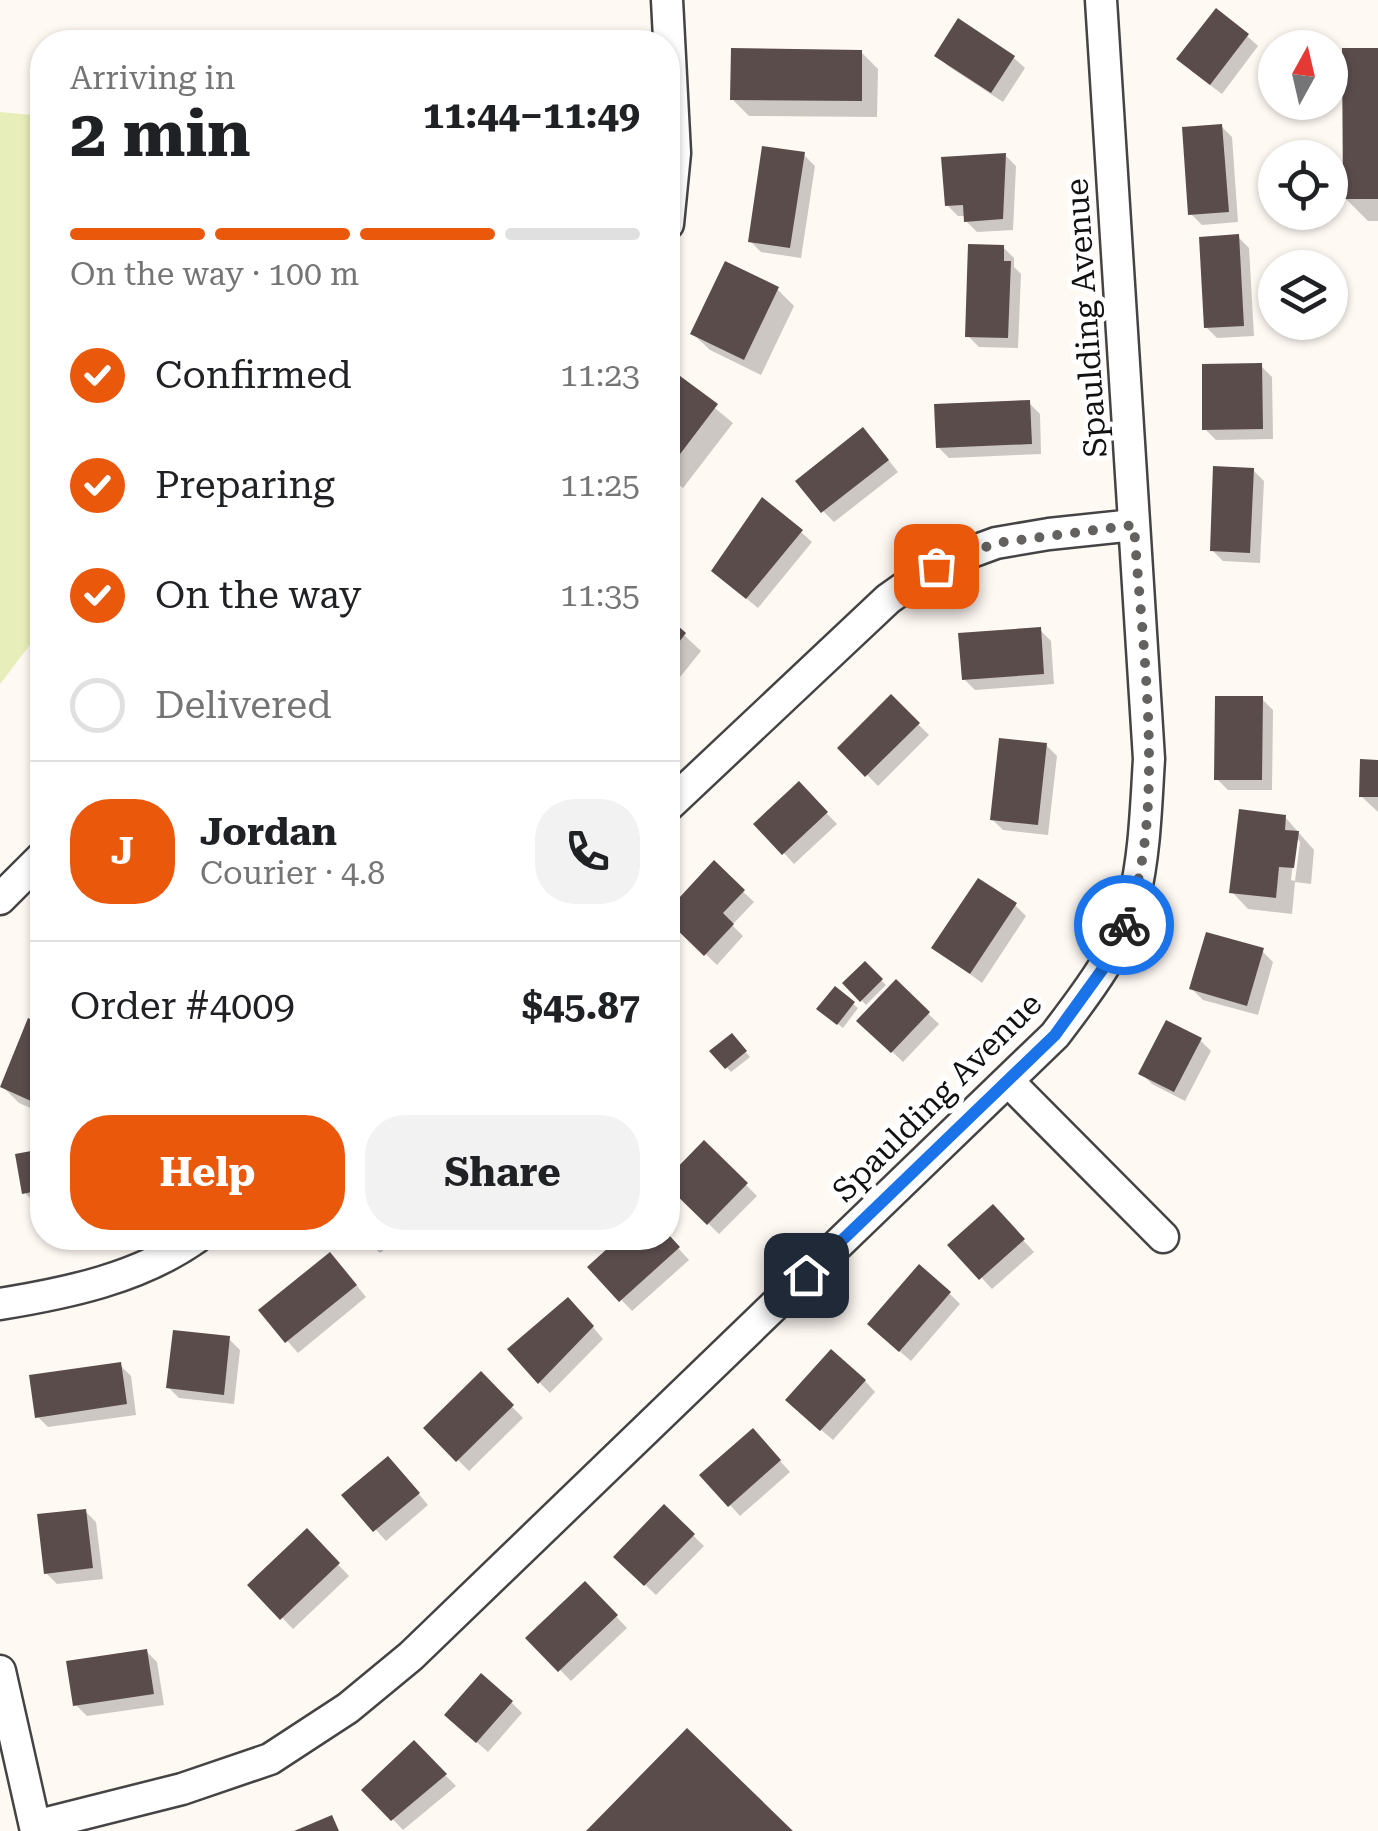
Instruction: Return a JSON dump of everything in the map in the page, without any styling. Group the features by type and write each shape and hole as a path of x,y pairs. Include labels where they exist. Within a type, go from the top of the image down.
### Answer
{"street":[{"path":"667,0 670,30"},
{"name":"Spaulding Avenue","path":"36,1828 182,1789 270,1759 348,1708 425,1642 1055,1035 1107,963 1133,903 1144,837 1149,759 1102,0"},
{"path":"680,795 888,600 936,566 996,543 1134,525"},
{"path":"0,899 30,869"},
{"path":"1008,1080 1163,1236"},
{"path":"0,1304 125,1275 175,1250"},
{"path":"0,1670 36,1828"}],"green space":[{"path":"0,112 30,115 30,645 0,684"}],"building":[{"path":"1216,8 1249,34 1210,85 1176,59"},
{"path":"958,18 1015,56 991,93 934,56"},
{"path":"731,48 862,50 862,101 730,100"},
{"path":"1348,48 1378,48 1378,199 1348,199 1348,140 1343,140 1342,120 1348,120"},
{"path":"1222,124 1229,212 1188,215 1182,127"},
{"path":"762,146 805,152 790,248 748,242"},
{"path":"1006,153 1003,219 964,222 963,205 945,206 941,157"},
{"path":"1239,234 1244,326 1204,328 1199,237"},
{"path":"968,244 1004,245 1004,261 1011,261 1008,338 965,337"},
{"path":"725,261 779,287 744,360 690,334"},
{"path":"1262,363 1263,429 1202,430 1202,364"},
{"path":"680,376 718,404 680,454"},
{"path":"1030,400 1032,444 936,448 934,404"},
{"path":"863,427 889,460 821,513 795,481"},
{"path":"1213,466 1254,468 1250,553 1210,551"},
{"path":"762,497 803,530 746,599 711,571"},
{"path":"1041,627 1044,674 962,680 958,633"},
{"path":"891,694 920,723 865,777 837,748"},
{"path":"1215,696 1263,696 1262,780 1214,780"},
{"path":"999,738 1047,743 1038,825 990,820"},
{"path":"1360,759 1378,760 1378,797 1359,797"},
{"path":"799,781 828,812 782,855 753,824"},
{"path":"1239,809 1286,815 1285,830 1299,831 1294,868 1279,867 1276,898 1229,893"},
{"path":"714,860 745,890 723,913 734,924 704,956 680,933 680,897"},
{"path":"978,878 1017,903 970,974 931,948"},
{"path":"1206,932 1264,948 1247,1006 1189,989"},
{"path":"865,961 883,979 860,1002 842,983"},
{"path":"896,979 930,1012 891,1053 856,1021"},
{"path":"835,986 855,1002 837,1025 816,1009"},
{"path":"28,1018 30,1101 0,1087"},
{"path":"1166,1020 1202,1038 1174,1092 1138,1074"},
{"path":"732,1033 747,1051 725,1069 709,1051"},
{"path":"704,1140 748,1183 707,1225 680,1199 680,1165"},
{"path":"30,1151 30,1192 22,1194 15,1154"},
{"path":"993,1204 1025,1239 979,1280 947,1245"},
{"path":"606,1250 677,1250 619,1302 587,1267"},
{"path":"330,1252 357,1285 285,1343 258,1310"},
{"path":"919,1264 951,1292 899,1352 867,1324"},
{"path":"568,1297 594,1326 538,1384 507,1349"},
{"path":"173,1330 230,1336 224,1395 166,1388"},
{"path":"831,1349 866,1380 820,1431 785,1400"},
{"path":"121,1362 127,1404 35,1418 29,1375"},
{"path":"481,1371 514,1405 456,1462 423,1428"},
{"path":"753,1428 781,1460 728,1507 699,1475"},
{"path":"388,1456 420,1493 373,1532 341,1495"},
{"path":"664,1504 695,1534 644,1586 613,1557"},
{"path":"86,1509 93,1568 44,1574 37,1514"},
{"path":"307,1528 340,1563 280,1620 247,1585"},
{"path":"585,1581 618,1615 558,1672 525,1638"},
{"path":"147,1649 154,1694 73,1706 66,1661"},
{"path":"481,1673 513,1701 476,1743 444,1715"},
{"path":"687,1728 793,1831 586,1831"},
{"path":"414,1740 447,1774 391,1821 361,1790"},
{"path":"332,1815 339,1831 294,1831"}],"way so far":[{"path":"936,566 996,543 1134,525 1149,759 1144,837 1133,903 1124,925"}],"route":[{"path":"806,1275 1055,1035 1107,963 1124,925"}]}
